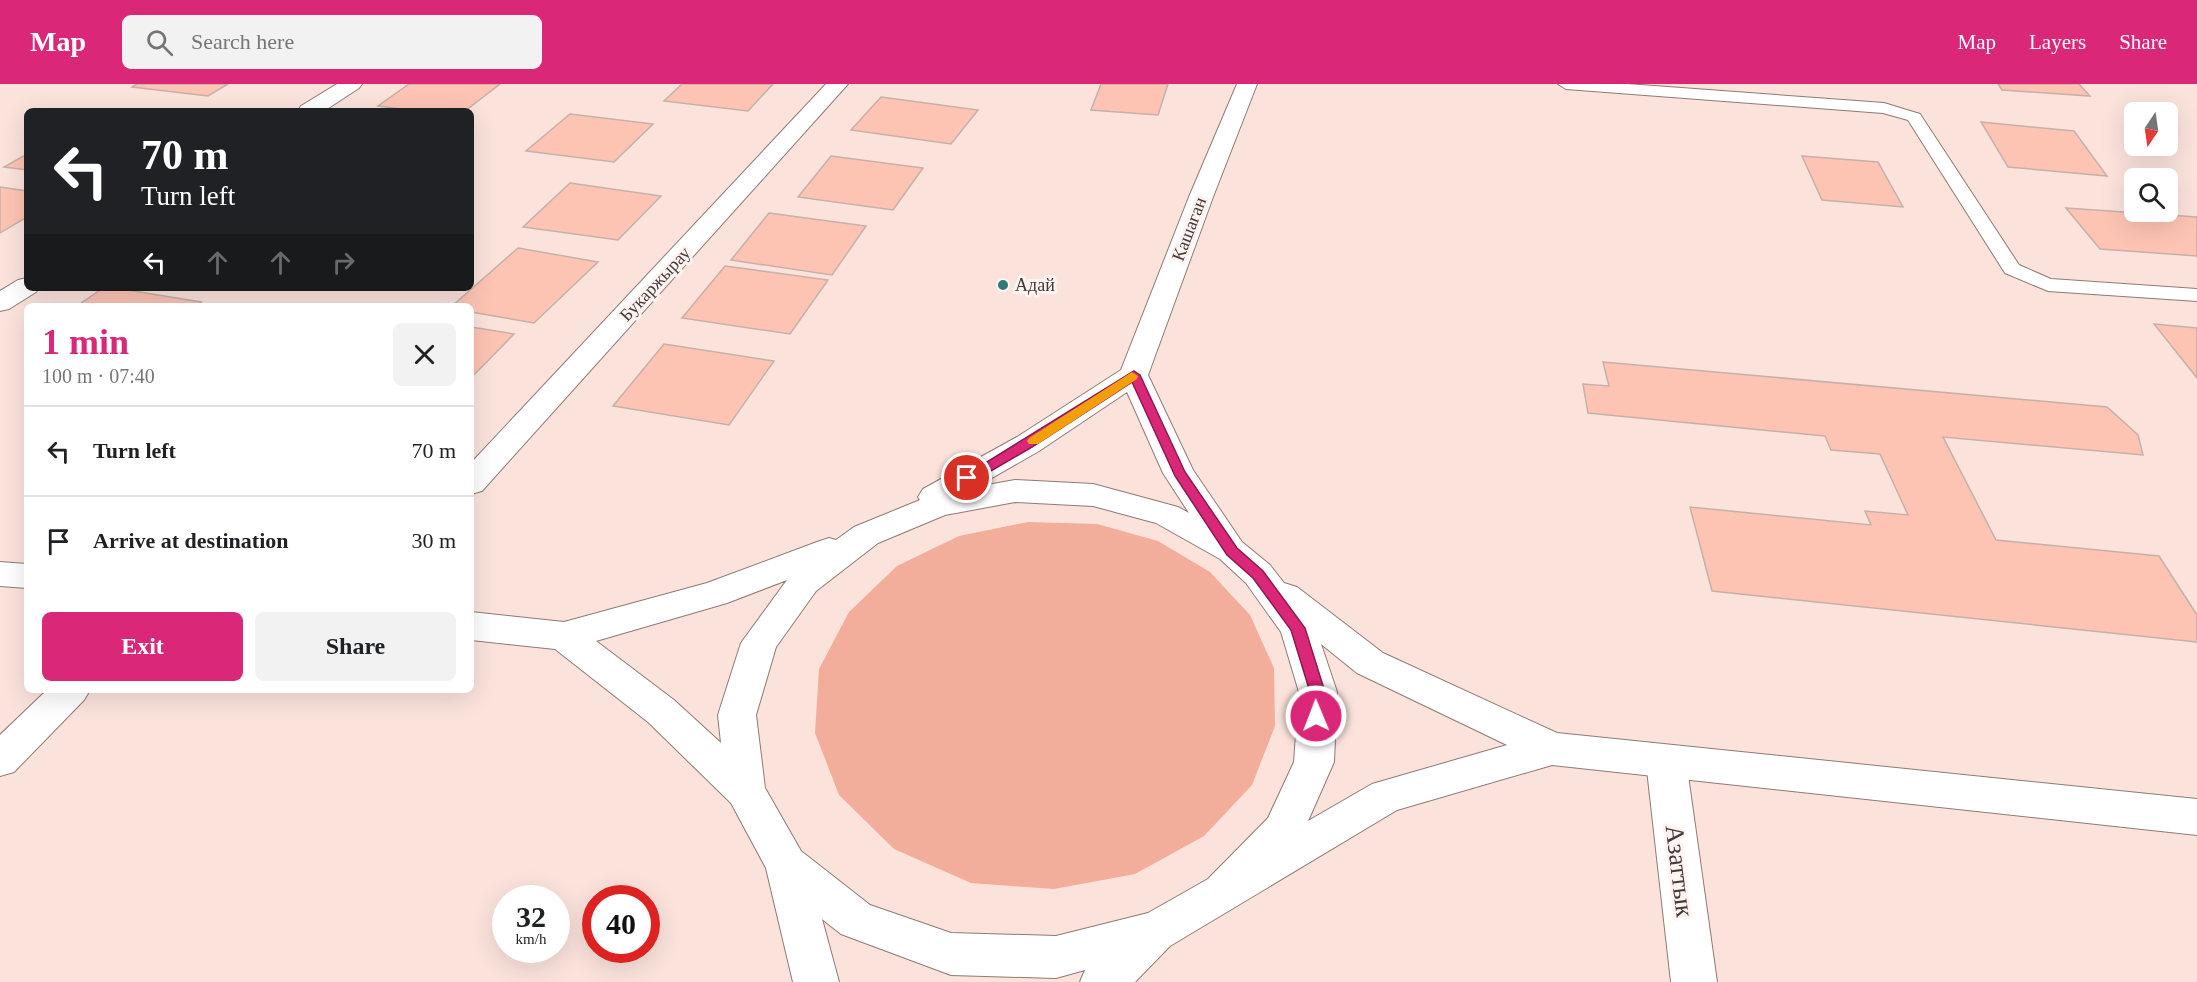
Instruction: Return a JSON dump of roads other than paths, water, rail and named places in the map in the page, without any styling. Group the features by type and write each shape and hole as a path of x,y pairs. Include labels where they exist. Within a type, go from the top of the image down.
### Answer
{"street":[{"path":"314,108 352,84"},
{"name":"Букаржырау","path":"474,480 838,84"},
{"name":"Кашаган","path":"1134,375 1201,197 1247,84"},
{"path":"0,303 24,288"},
{"path":"745,791 737,715 759,642 804,582 866,535 1028,444 1134,375 1179,473 1245,563 1298,628 1318,692 1314,762 1283,831 1223,893"},
{"path":"474,626 564,636 715,594 938,505 1015,492 1093,495 1167,515 1245,563 1370,663 1552,749 2197,817"},
{"path":"0,574 24,576"},
{"path":"564,636 661,711 745,791 786,864 816,982"},
{"path":"0,760 68,693"},
{"path":"1103,982 1157,931 1386,796 1552,749"},
{"name":"Азаттык","path":"1666,761 1694,982"},
{"path":"786,864 856,920 951,954 1056,957 1157,931"}],"lane":[{"path":"1566,84 1884,108 1914,117 2012,268 2048,285 2197,296"}],"place":[{"name":"Адай","path":"1003,285"}]}
